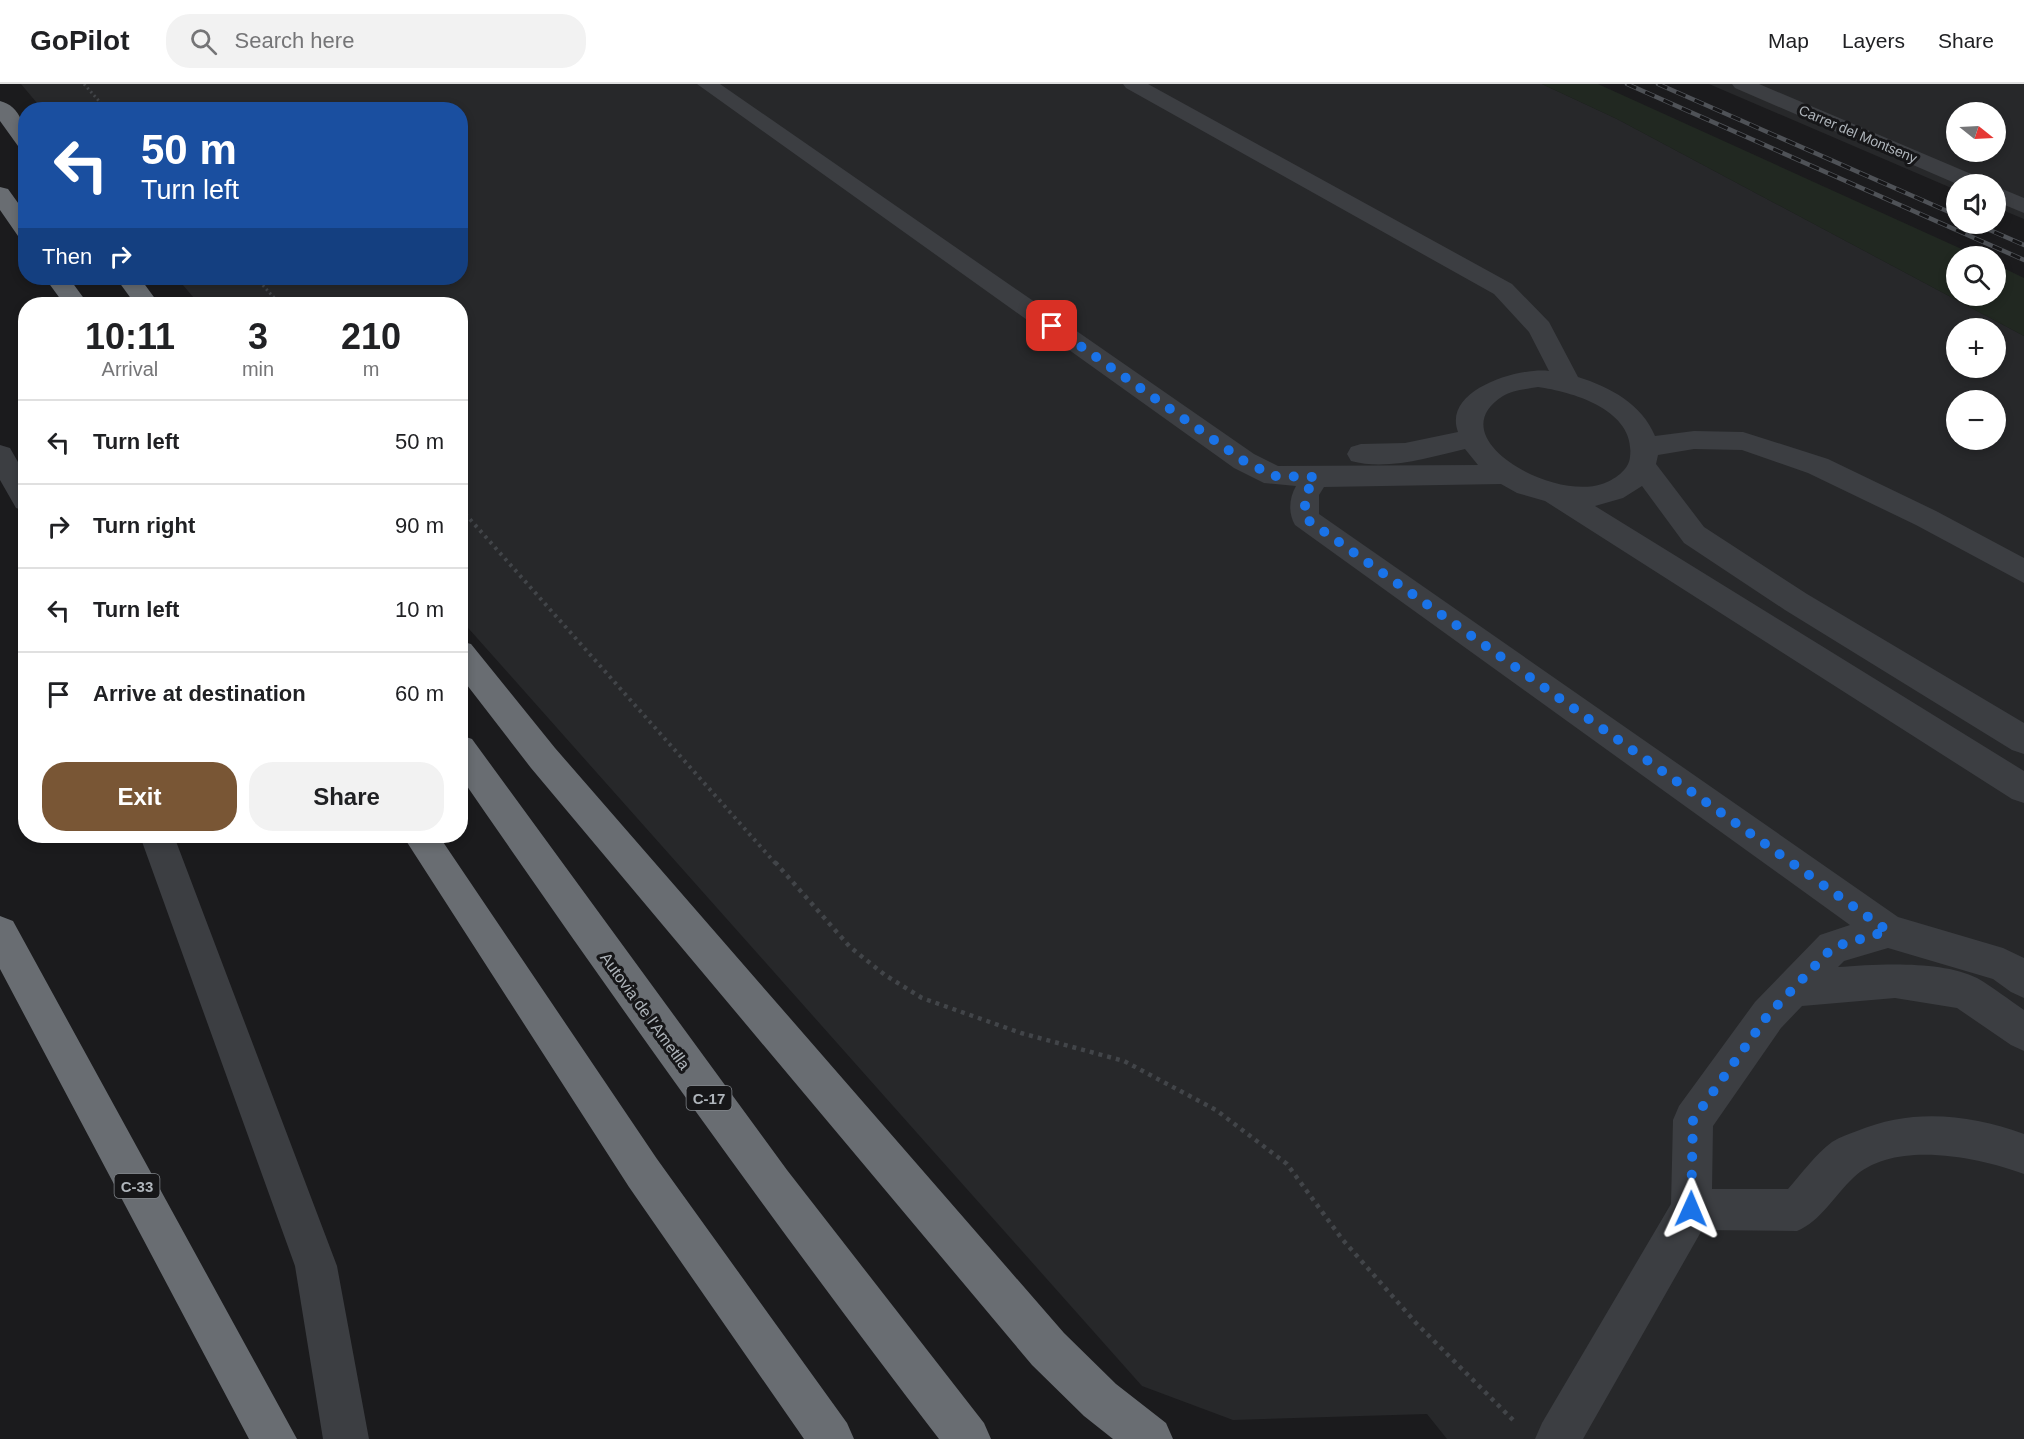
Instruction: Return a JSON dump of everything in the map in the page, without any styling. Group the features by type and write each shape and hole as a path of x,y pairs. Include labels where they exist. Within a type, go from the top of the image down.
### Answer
{"highway":[{"path":"0,107 18,131"},
{"path":"0,194 18,220"},
{"path":"468,663 550,767 1048,1349 1100,1400 1150,1439"},
{"name":"Autovia de l'Ametlla","path":"468,760 624,983 879,1327 968,1439"},
{"path":"425,843 643,1173 831,1439"},
{"name":"C-33","path":"0,933 274,1439"}],"street":[{"path":"707,84 1244,461 1274,476 1502,474"},
{"path":"1133,84 1503,289 1540,328 1567,382"},
{"name":"Carrer del Montseny","path":"1742,84 1952,174"},
{"path":"2006,198 2024,206"},
{"path":"2024,572 1926,518 1818,466 1743,441 1694,440 1645,457 1630,483 1609,494 1583,498 1555,495 1527,487 1502,474 1483,456 1472,438 1469,420 1474,403 1488,390 1510,381 1528,379 1567,382 1595,392 1620,407 1637,426 1645,457 1694,535 1796,602 2024,740"},
{"path":"1244,461 1405,453 1472,438"},
{"path":"0,455 18,487"},
{"path":"1316,477 1305,495 1305,518 1888,931 2003,965 2024,980"},
{"path":"1555,495 2024,789"},
{"path":"160,843 316,1266 346,1439"},
{"path":"1558,1439 1691,1209 1693,1120 1768,1015 1796,989 1833,947 1888,931"},
{"path":"1796,989 1894,980 1964,991 2024,1032"},
{"path":"1691,1209 1797,1210 1850,1154 1899,1138 1947,1135 2024,1154"}],"path":[{"path":"84,84 100,102"},
{"path":"262,285 274,297"},
{"path":"468,517 850,947 885,975 922,998 1021,1034 1124,1061 1216,1110 1287,1164 1357,1256 1416,1323 1515,1422"}],"shaded area":[{"path":"21,84 1542,84 1617,119 1946,294 1946,306 1968,306 1990,318 1946,318 1946,378 2006,378 2006,326 2024,336 2024,1439 1447,1439 1427,1414 1233,1420 1142,1386 468,628 468,297 193,297 183,285 468,285 468,102 36,102"},
{"path":"1542,84 1598,84 1955,246 1946,246 1946,294 1617,119"},
{"path":"1709,84 2024,84 2024,219 2006,212 2006,174 1946,174 1946,186"},
{"path":"2006,269 2024,278 2024,336 2006,326 2006,318 1990,318 1968,306 2006,306"}],"railway":[{"path":"1627,84 2024,260"},
{"path":"1658,84 1946,211"},
{"path":"1999,234 2024,245"}],"route":[{"path":"1052,326 1244,461 1274,476 1316,477 1305,495 1305,518 1888,931 1833,947 1796,989 1768,1015 1693,1120 1691,1209"}]}
